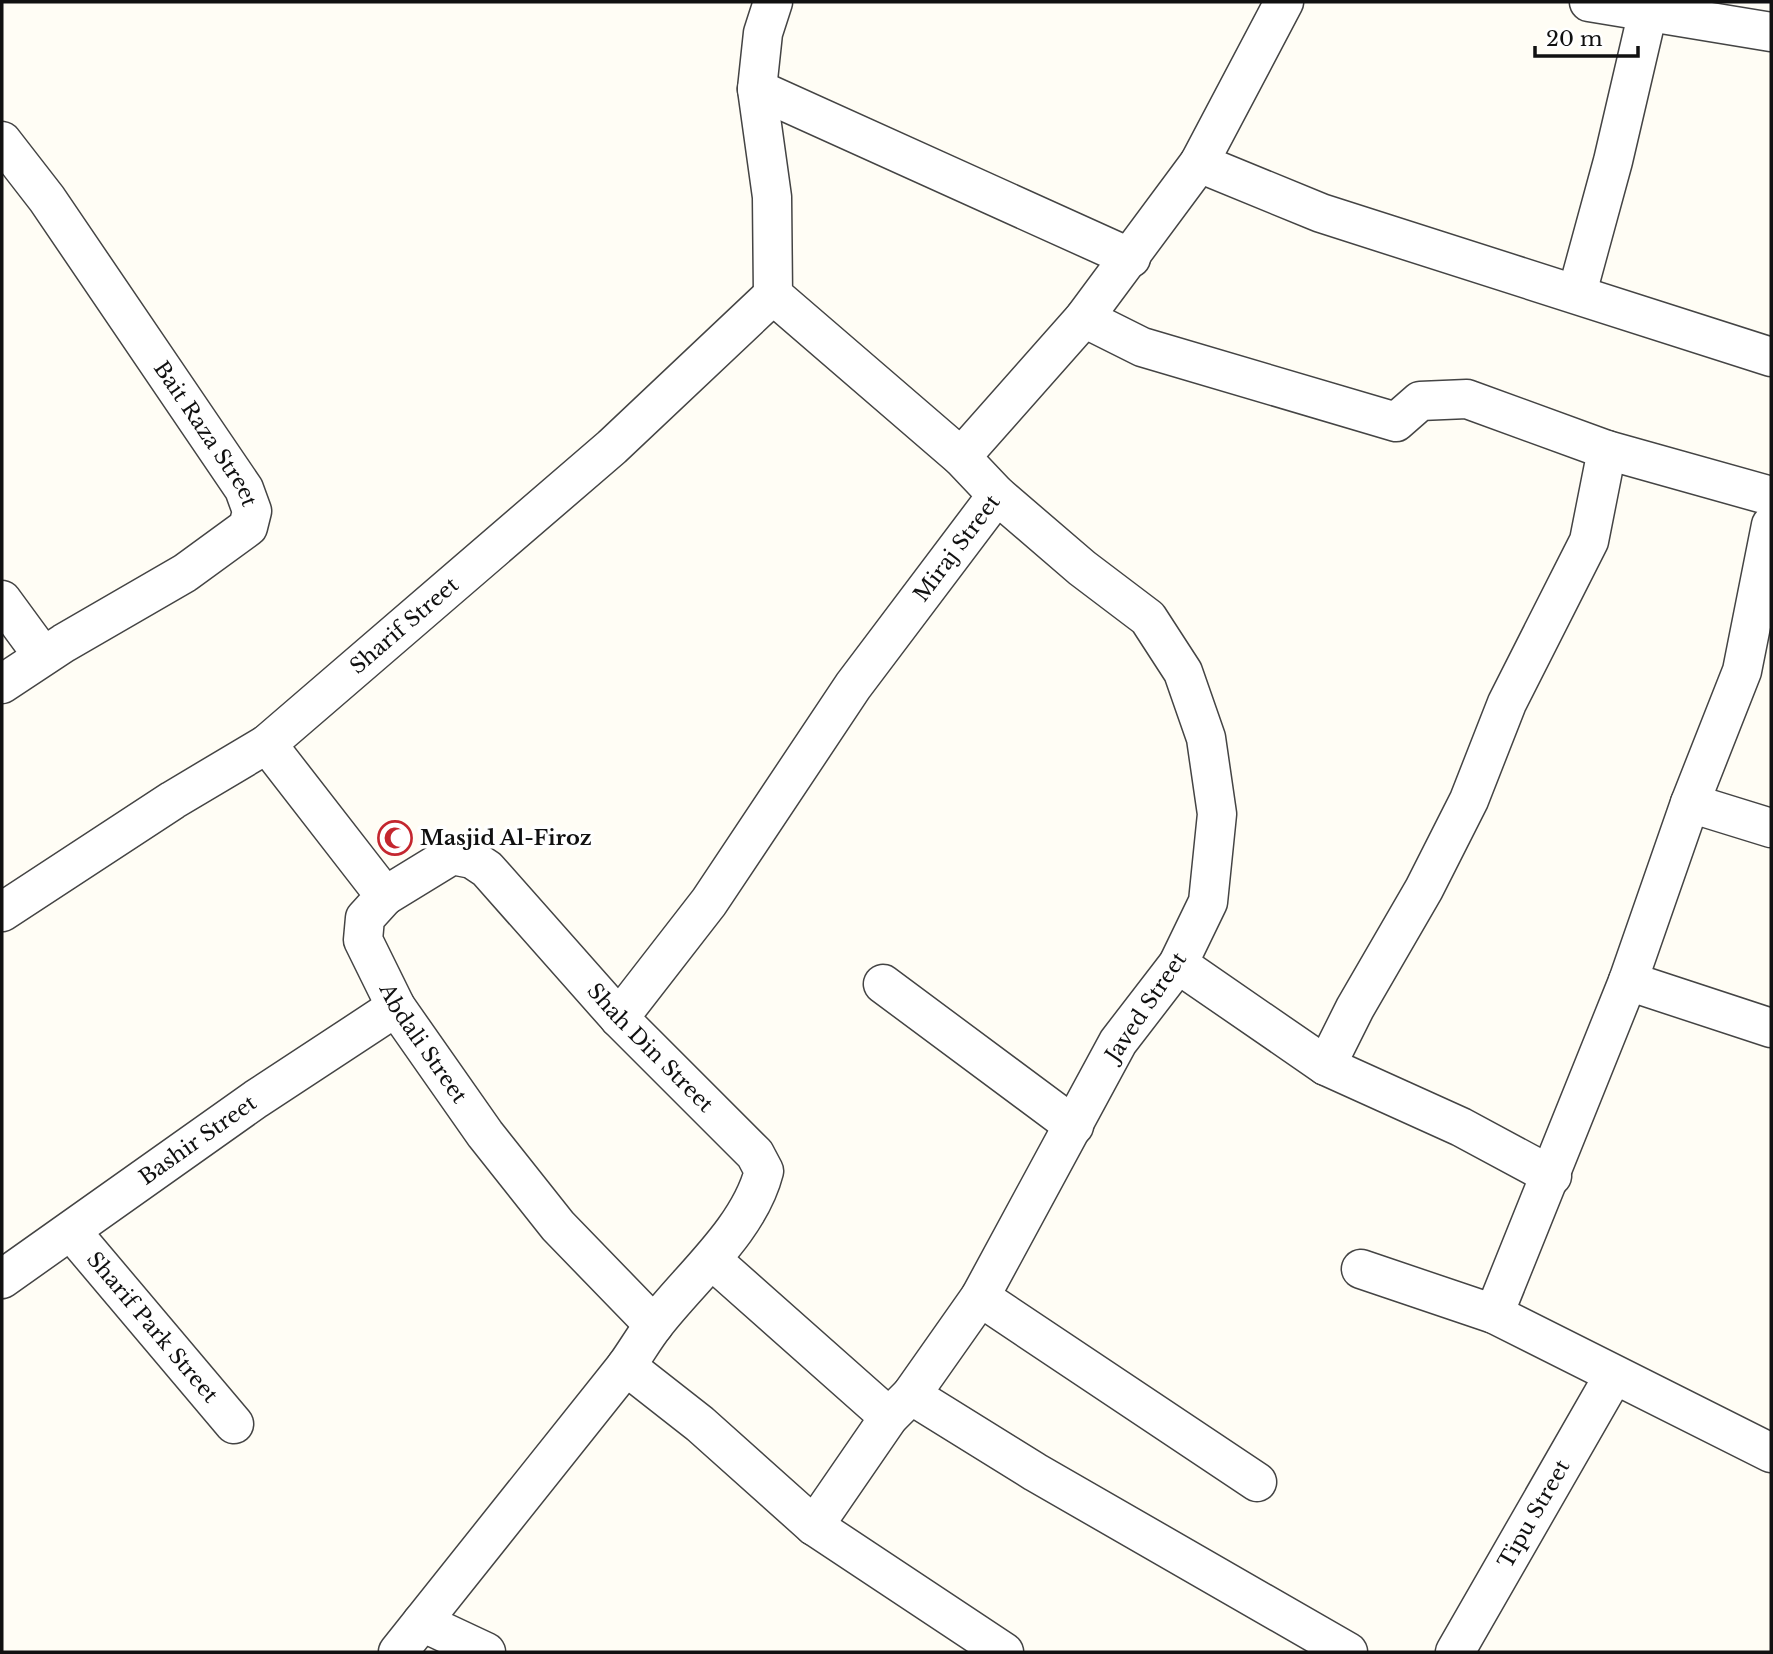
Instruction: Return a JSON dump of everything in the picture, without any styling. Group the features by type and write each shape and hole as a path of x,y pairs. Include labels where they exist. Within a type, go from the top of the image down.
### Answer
{"street":[{"path":"774,2 763,33 757,89 772,197 774,295"},
{"path":"961,457 1084,318 1199,163 1284,2"},
{"path":"1589,2 1771,32"},
{"path":"1577,293 1613,161 1648,11"},
{"path":"757,89 1131,258"},
{"name":"Bait Raza Street","path":"2,141 47,199 244,489 252,511 248,527 185,573 43,656 2,684"},
{"path":"1199,163 1321,213 1771,357"},
{"name":"Miraj Street","path":"618,1018 709,902 853,687 997,495 961,457 774,295"},
{"name":"Sharif Street","path":"2,912 173,800 267,744 612,447 774,295"},
{"path":"1084,318 1142,347 1396,422 1420,401 1467,400 1607,450 1771,496"},
{"path":"1326,1066 1355,1008 1424,890 1469,800 1507,703 1589,541 1607,450"},
{"name":"Javed Street","path":"814,1525 980,1297 1118,1042 1178,964 1208,902 1217,814 1206,738 1183,672 1148,618 1082,568 997,495"},
{"path":"1494,1314 1552,1176 1628,981 1690,803 1757,674 1771,525"},
{"path":"2,600 43,656"},
{"path":"267,744 385,896"},
{"path":"1690,803 1771,828"},
{"name":"Shah Din Street","path":"385,896 452,855 472,859 487,869 618,1018 755,1154 764,1171 759,1190 712,1260 654,1325 626,1366 422,1622"},
{"name":"Abdali Street","path":"385,896 365,918 363,940 396,1007 485,1134 558,1226 654,1325"},
{"path":"1178,964 1326,1066 1461,1127 1552,1176"},
{"path":"1628,981 1771,1028"},
{"path":"883,984 1074,1126"},
{"name":"Bashir Street","path":"2,1279 256,1099 396,1007"},
{"name":"Sharif Park Street","path":"71,1231 234,1424"},
{"path":"712,1260 900,1406 1035,1472 1349,1652"},
{"path":"1361,1269 1494,1314 1614,1375 1768,1442"},
{"path":"980,1297 1257,1482"},
{"path":"626,1366 700,1424 814,1525 1004,1652"},
{"name":"Tipu Street","path":"1455,1652 1614,1375"},
{"path":"398,1652 422,1622 486,1652"}],"place":[{"name":"Masjid Al-Firoz","path":"395,838"}]}
